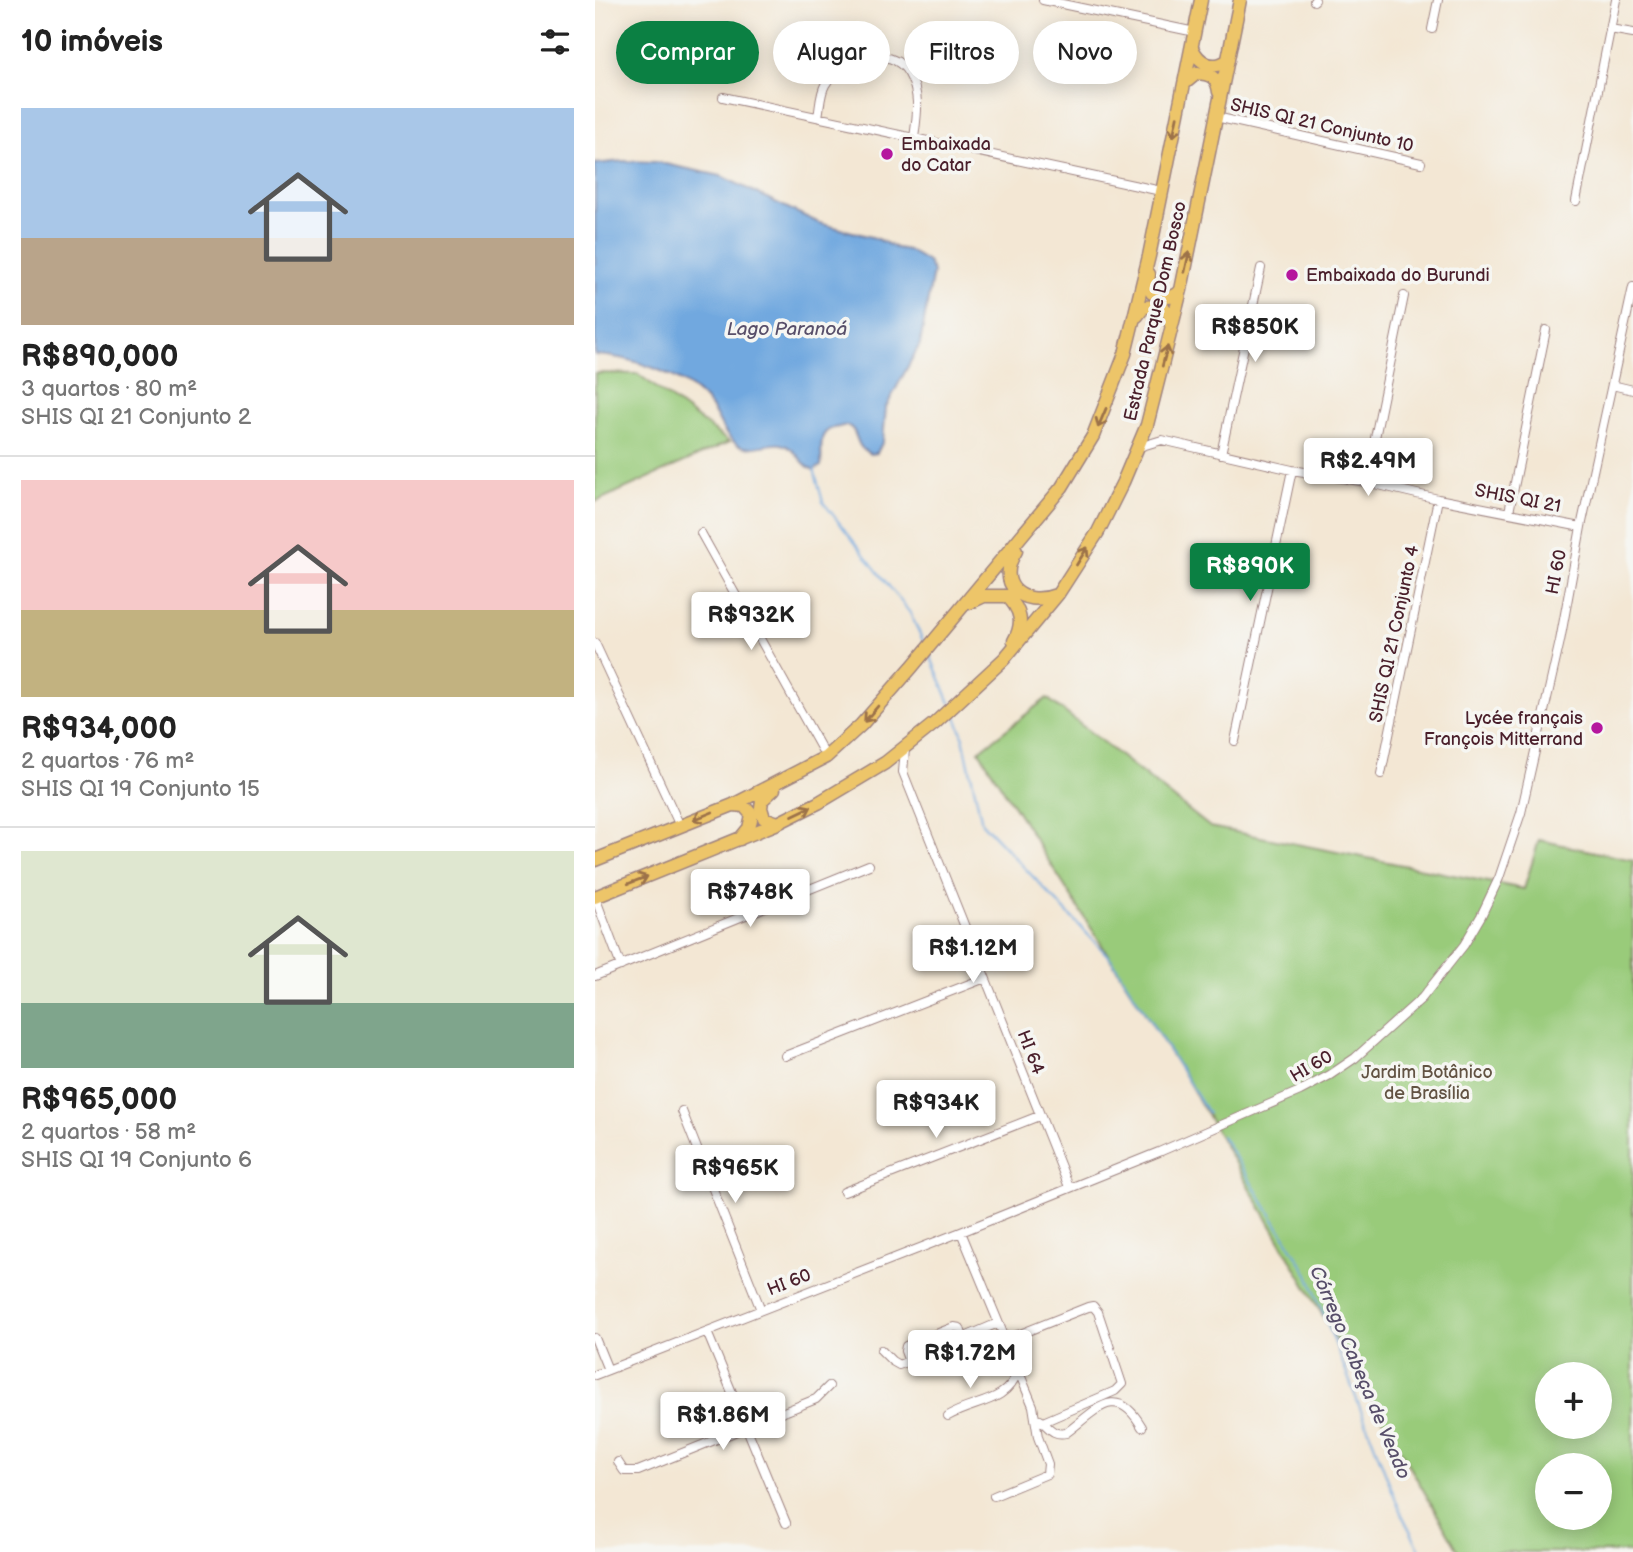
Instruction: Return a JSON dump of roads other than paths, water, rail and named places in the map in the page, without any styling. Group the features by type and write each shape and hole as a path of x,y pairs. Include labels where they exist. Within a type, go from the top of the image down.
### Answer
{"main road":[{"name":"Estrada Parque Dom Bosco","path":"595,860 733,804 826,757 861,726 1024,535 1062,486 1093,436 1125,354 1149,256 1201,0"},
{"name":"Estrada Parque Dom Bosco","path":"595,897 778,823 818,803 885,763 905,749 1004,660 1058,594 1098,532 1147,425 1181,290 1240,0"},
{"path":"1192,48 1197,59 1203,63 1219,65 1228,60"},
{"path":"1185,83 1197,73 1214,76 1220,94 1217,113"},
{"path":"1149,256 1148,285 1152,293 1171,297 1178,295 1181,290"},
{"path":"1135,318 1144,307 1159,306 1169,312 1172,329"},
{"path":"1024,535 1010,561 1009,577 1012,586 1022,597 1036,600 1058,594"},
{"path":"961,608 984,596 997,595 1007,596 1015,604 1021,621 1019,632 1004,660"},
{"path":"778,823 764,818 761,803 764,796 788,778"},
{"path":"733,804 744,806 752,815 749,828 740,839"}],"street":[{"path":"1043,0 1195,32"},
{"path":"1432,29 1438,0"},
{"path":"1576,201 1616,0"},
{"path":"1611,29 1633,33"},
{"path":"818,117 823,89 840,70 858,59 887,59 905,68 914,84 919,106 914,138"},
{"path":"723,97 1161,191"},
{"name":"SHIS QI 21 Conjunto 10","path":"1217,113 1421,163"},
{"path":"1221,454 1261,268"},
{"name":"HI 60","path":"595,1376 961,1232 1267,1105 1330,1075 1398,1021 1422,998 1452,962 1481,916 1499,878 1521,813 1560,640 1581,527 1633,287"},
{"path":"1366,482 1404,296"},
{"path":"1509,512 1546,330"},
{"path":"1612,385 1633,390"},
{"path":"1139,447 1162,440 1147,425"},
{"name":"SHIS QI 21","path":"1162,440 1293,470 1366,482 1581,527"},
{"path":"1235,741 1293,470"},
{"name":"SHIS QI 21 Conjunto 4","path":"1381,774 1438,499"},
{"path":"701,533 826,757"},
{"path":"595,643 680,826"},
{"name":"HI 64","path":"905,749 902,772 1069,1187"},
{"path":"885,763 902,772"},
{"path":"595,976 869,865"},
{"path":"595,897 621,966"},
{"path":"785,1056 985,978"},
{"path":"682,1111 761,1310"},
{"path":"844,1192 1039,1116"},
{"path":"961,1232 1018,1371 1049,1471 994,1496"},
{"path":"1005,1340 1088,1307 1093,1306 1098,1312 1122,1384 1115,1391 1043,1422"},
{"path":"881,1350 896,1364 909,1362 998,1323"},
{"path":"909,1362 905,1347 956,1327 960,1328 964,1338"},
{"path":"707,1332 786,1524"},
{"path":"595,1338 608,1370"},
{"path":"926,1338 932,1352"},
{"path":"948,1416 1003,1394 1015,1380 1018,1371"},
{"path":"618,1462 624,1471 638,1471 816,1399 829,1386"},
{"path":"1034,1416 1052,1432 1061,1434 1096,1409 1104,1405 1121,1404 1133,1411 1142,1427"}],"water":[{"name":"Lago Paranoá","path":"656,162 721,176 819,223 875,238 896,248 908,250 928,262 933,272 920,344 886,407 883,441 877,453 870,454 863,449 854,431 846,426 831,429 823,436 821,466 814,470 795,452 781,444 745,447 734,442 707,402 685,383 640,363 595,355 595,164"}],"waterway":[{"name":"Córrego Cabeça de Veado","path":"814,469 823,502 910,613 925,645"},
{"name":"Córrego Cabeça de Veado","path":"929,653 950,703"},
{"name":"Córrego Cabeça de Veado","path":"954,711 962,733 982,823 1112,960 1208,1113"},
{"name":"Córrego Cabeça de Veado","path":"1222,1136 1308,1274 1401,1513 1421,1552"}],"place":[{"name":"Embaixada do Catar","path":"887,154"},
{"name":"Embaixada do Burundi","path":"1292,275"},
{"name":"Lycée français François Mitterrand","path":"1597,728"}],"park label":[{"name":"Jardim Botânico de Brasília","path":"1427,1082"}]}
